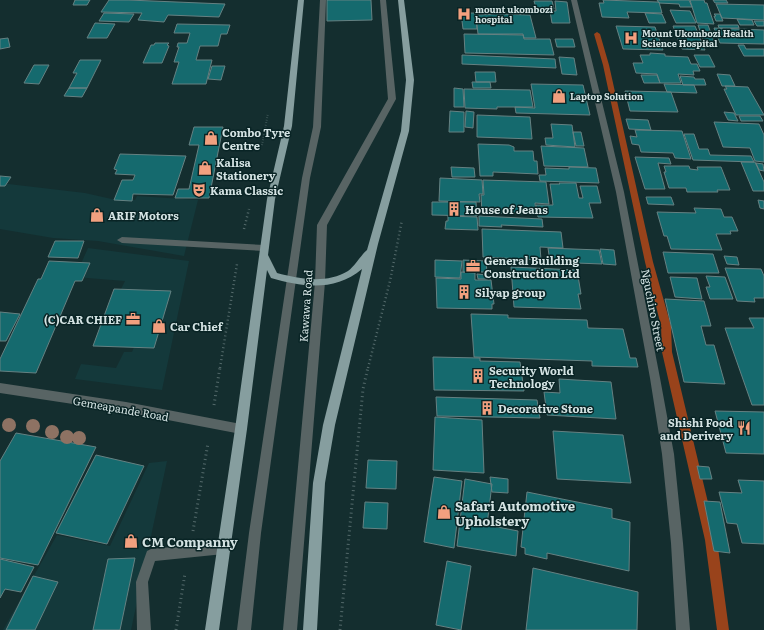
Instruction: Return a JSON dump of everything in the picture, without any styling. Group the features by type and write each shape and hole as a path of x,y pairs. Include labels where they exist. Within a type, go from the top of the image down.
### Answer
{"main road":[{"path":"212,630 241,429 271,199 288,126 301,0"},
{"path":"310,630 319,483 329,425 374,244 405,131 410,80 401,0"},
{"path":"264,251 274,275 291,281 316,284 320,282 337,280 355,271 366,258 374,244"}],"street":[{"name":"Kawawa Road","path":"244,630 255,533 291,281 306,178 317,127 323,0"},
{"name":"Kawawa Road","path":"290,630 320,282 322,225 392,99 383,0"},
{"name":"Nguchiro Street","path":"574,0 620,192 655,378 668,454 677,543 683,630"},
{"path":"122,240 240,247 264,251"},
{"name":"Gemeapande Road","path":"0,388 126,407 241,429"},
{"path":"144,630 142,582 151,555 189,550 224,548"}],"path":[{"path":"262,146 269,109"},
{"path":"176,630 240,247 250,204"},
{"path":"340,630 363,389 390,281 402,220"}],"shaded area":[{"name":"ARIF Motors","path":"0,183 85,193 116,200 135,200 137,196 198,200 184,256 98,241 53,238 0,229"},
{"name":"Car Chief","path":"88,248 189,261 162,390 75,379 81,364 116,368 124,352 132,352 154,301 117,297 125,281 75,277"},
{"name":"CM Companny","path":"167,461 131,630 3,630 57,535 110,546 149,463"}],"building":[{"path":"75,0 90,0 87,5 73,5"},
{"path":"109,0 225,4 219,17 168,15 164,22 138,20 142,13 101,12"},
{"path":"327,0 371,0 372,20 327,21"},
{"path":"603,0 659,2 662,13 627,12 629,18 602,17 599,3 604,3"},
{"path":"657,0 689,0 692,7 680,7 679,4 659,3"},
{"path":"690,0 704,0 705,3 707,3 714,24 697,23"},
{"path":"713,0 726,0 728,3 715,3"},
{"path":"534,1 552,1 554,9 536,8"},
{"path":"555,1 567,2 570,23 552,23 550,11 556,11"},
{"path":"716,4 764,5 764,20 722,18"},
{"path":"670,10 690,11 696,23 676,23"},
{"path":"104,13 134,14 129,22 99,21"},
{"path":"461,13 475,13 477,29 463,29"},
{"path":"645,13 662,14 666,23 649,23"},
{"path":"714,14 720,14 723,21 716,21 714,16 716,16"},
{"path":"476,15 530,15 536,38 524,38 523,34 478,34"},
{"path":"737,19 752,20 754,25 740,25"},
{"path":"754,21 764,21 764,26 757,26"},
{"path":"95,23 115,24 107,38 87,38"},
{"path":"177,24 230,25 227,34 221,34 218,46 200,46 196,60 212,60 206,84 172,84 179,62 174,62 179,47 177,47 178,43 187,43 190,33 174,33"},
{"path":"698,25 708,25 716,47 705,46"},
{"path":"718,25 738,25 739,28 719,28"},
{"path":"616,26 655,27 663,50 623,49"},
{"path":"673,26 695,26 705,50 682,49"},
{"path":"714,28 764,30 764,44 720,43"},
{"path":"464,34 523,35 524,39 550,39 554,55 465,53"},
{"path":"8,38 10,47 0,49 0,39"},
{"path":"555,39 573,39 575,47 557,47"},
{"path":"155,43 169,43 167,45 169,46 162,63 143,63 151,45 154,45"},
{"path":"738,45 744,45 746,49 764,49 764,56 744,56"},
{"path":"650,53 665,54 665,56 688,57 691,64 697,64 700,71 693,71 694,75 678,74 681,83 660,83 657,74 636,73 633,63 643,63 640,55 650,55"},
{"path":"462,55 555,59 556,68 462,64"},
{"path":"694,55 709,55 715,67 700,67"},
{"path":"559,57 574,58 577,75 562,74"},
{"path":"80,60 101,60 87,88 69,88 77,73 73,73"},
{"path":"34,65 49,65 39,84 24,83"},
{"path":"212,66 225,66 221,80 208,79"},
{"path":"475,72 495,72 496,82 476,82"},
{"path":"717,74 730,75 735,86 722,86"},
{"path":"641,75 657,75 660,83 644,83"},
{"path":"680,76 704,79 706,85 683,85"},
{"path":"472,82 490,82 491,88 473,88"},
{"name":"Laptop Solution","path":"531,84 583,85 590,115 516,113 515,107 535,108"},
{"path":"664,84 694,85 697,93 667,92"},
{"path":"725,86 748,87 764,115 736,115 724,89 727,89"},
{"path":"69,88 87,88 82,97 64,96"},
{"path":"454,88 463,89 464,107 454,107"},
{"path":"464,89 530,90 533,107 497,107 497,109 465,108"},
{"path":"625,91 671,92 678,112 630,111"},
{"path":"450,111 464,112 464,132 449,132"},
{"path":"466,111 474,112 473,128 465,127"},
{"path":"724,112 734,113 738,121 728,120"},
{"path":"477,115 530,117 532,139 477,137"},
{"path":"739,116 760,116 763,121 741,121"},
{"path":"626,119 648,120 651,130 629,129"},
{"path":"714,122 759,124 764,135 764,162 755,161 750,148 723,147"},
{"path":"551,124 572,125 575,147 546,145 545,138 553,138"},
{"path":"194,127 223,127 209,198 175,198 178,189 189,189 199,145 189,145"},
{"path":"635,130 682,131 691,159 675,158 673,153 641,152 639,145 632,144 630,136 637,137"},
{"path":"573,132 581,132 584,146 576,146"},
{"path":"684,134 694,134 699,149 708,149 710,155 751,156 754,162 693,160"},
{"path":"478,144 509,145 514,147 514,151 533,151 534,161 537,161 538,174 493,172 493,176 480,176"},
{"path":"541,146 584,148 588,167 544,166"},
{"path":"120,154 186,156 173,195 133,194 132,201 114,200 122,180 133,180 135,175 115,174 117,170 114,169"},
{"path":"635,157 669,158 671,164 658,163 665,189 645,189"},
{"path":"741,162 755,162 764,182 764,191 753,191"},
{"path":"756,163 763,164 764,171 759,170"},
{"path":"664,166 689,166 690,169 698,170 697,167 721,167 730,190 717,190 718,192 687,192 686,188 669,188 664,172 666,172"},
{"path":"451,167 474,168 475,177 452,177"},
{"path":"569,167 596,168 599,183 540,181 539,175 546,175 545,168 569,169"},
{"path":"0,176 11,177 5,186 0,186"},
{"path":"440,178 482,180 483,194 479,194 480,202 439,201"},
{"path":"483,180 546,182 549,204 535,203 536,214 482,213 481,195 484,195"},
{"path":"559,183 576,183 579,198 583,198 580,186 597,186 601,203 589,203 593,218 538,217 536,205 553,205 550,184 560,184"},
{"path":"646,197 671,197 674,205 648,204"},
{"path":"758,200 764,201 764,209 760,208"},
{"name":"House of Jeans","path":"432,202 476,202 477,216 432,215"},
{"path":"694,208 721,209 724,217 732,217 738,231 730,231 731,234 716,234 722,250 671,249 667,236 664,236 657,212 696,213"},
{"path":"448,216 477,217 478,230 445,229"},
{"path":"479,216 542,219 543,227 501,225 502,227 479,226"},
{"path":"482,229 561,232 563,248 540,247 541,260 483,257"},
{"path":"55,241 84,241 78,258 48,257"},
{"path":"548,248 599,250 602,264 550,262"},
{"path":"600,249 614,250 616,265 603,264"},
{"path":"663,252 713,254 719,273 668,273"},
{"path":"724,256 737,257 739,265 727,264"},
{"path":"435,260 462,261 460,278 435,277"},
{"path":"463,260 486,261 487,272 463,272"},
{"path":"49,261 90,263 82,281 75,281 36,373 0,371 0,359 38,279 41,279"},
{"path":"511,267 577,270 581,294 578,294 581,309 514,307"},
{"path":"725,268 761,269 764,276 764,298 754,298 755,302 737,301"},
{"name":"Silyap group","path":"461,272 475,273 475,280 491,280 494,304 492,304 492,309 437,308 436,278 461,279"},
{"path":"477,274 487,275 488,279 478,279"},
{"path":"706,276 725,277 733,299 710,299 706,287 710,287"},
{"path":"670,277 697,278 702,299 675,297"},
{"name":"(C)CAR CHIEF","path":"114,289 171,291 154,348 93,346"},
{"path":"665,299 704,301 711,326 701,326 706,345 714,345 725,384 684,382"},
{"path":"0,312 20,314 6,341 0,341"},
{"path":"471,314 508,315 508,318 587,320 588,328 623,329 630,358 636,358 638,367 592,366 592,361 474,357"},
{"path":"749,318 764,318 764,405 752,405 725,328 754,328"},
{"name":"Security World Technology","path":"433,357 480,358 480,361 520,362 524,391 434,390"},
{"path":"559,379 611,382 616,419 547,415 544,392 560,393"},
{"name":"Decorative Stone","path":"436,397 537,400 540,418 437,416"},
{"path":"715,411 764,412 764,454 726,453"},
{"path":"435,417 482,420 484,473 433,470"},
{"path":"553,431 623,435 631,483 557,479"},
{"path":"16,433 96,447 38,565 0,558 0,461"},
{"path":"96,455 144,466 107,544 56,533"},
{"path":"368,460 397,461 396,489 366,488"},
{"path":"697,466 709,467 712,479 700,479"},
{"name":"Safari Automotive Upholstery","path":"434,477 462,481 454,548 424,542"},
{"path":"490,477 508,479 508,493 492,492"},
{"path":"465,479 492,484 487,525 518,531 516,556 457,546"},
{"path":"738,480 764,481 764,544 742,543 737,524 727,523 719,492 742,493"},
{"path":"527,492 612,509 612,518 630,522 629,571 547,553 547,559 525,554 525,548 521,547"},
{"path":"704,501 720,502 730,553 714,551"},
{"path":"365,502 388,503 387,529 363,528"},
{"path":"135,558 120,630 93,630 108,559"},
{"path":"0,559 34,567 21,592 5,589 0,598"},
{"path":"447,561 471,566 461,630 436,625"},
{"path":"533,568 638,592 637,630 526,630"},
{"path":"33,576 58,582 35,630 6,630"}],"waterway":[{"path":"597,34 606,65 649,262 666,326 667,352 711,540 723,630"}],"place":[{"name":"mount ukombozi hospital","path":"464,14"},
{"name":"Mount Ukombozi Health Science Hospital","path":"631,38"},
{"name":"Laptop Solution","path":"559,96"},
{"name":"Combo Tyre Centre","path":"211,138"},
{"name":"Kalisa Stationery","path":"205,168"},
{"name":"Kama Classic","path":"199,190"},
{"name":"House of Jeans","path":"454,209"},
{"name":"ARIF Motors","path":"97,215"},
{"name":"General Building Construction Ltd","path":"473,266"},
{"name":"Silyap group","path":"464,292"},
{"name":"(C)CAR CHIEF","path":"133,319"},
{"name":"Car Chief","path":"159,326"},
{"name":"Security World Technology","path":"478,376"},
{"name":"Decorative Stone","path":"487,408"},
{"name":"Shishi Food and Derivery","path":"744,428"},
{"name":"Safari Automotive Upholstery","path":"444,512"},
{"name":"CM Companny","path":"131,541"}]}
